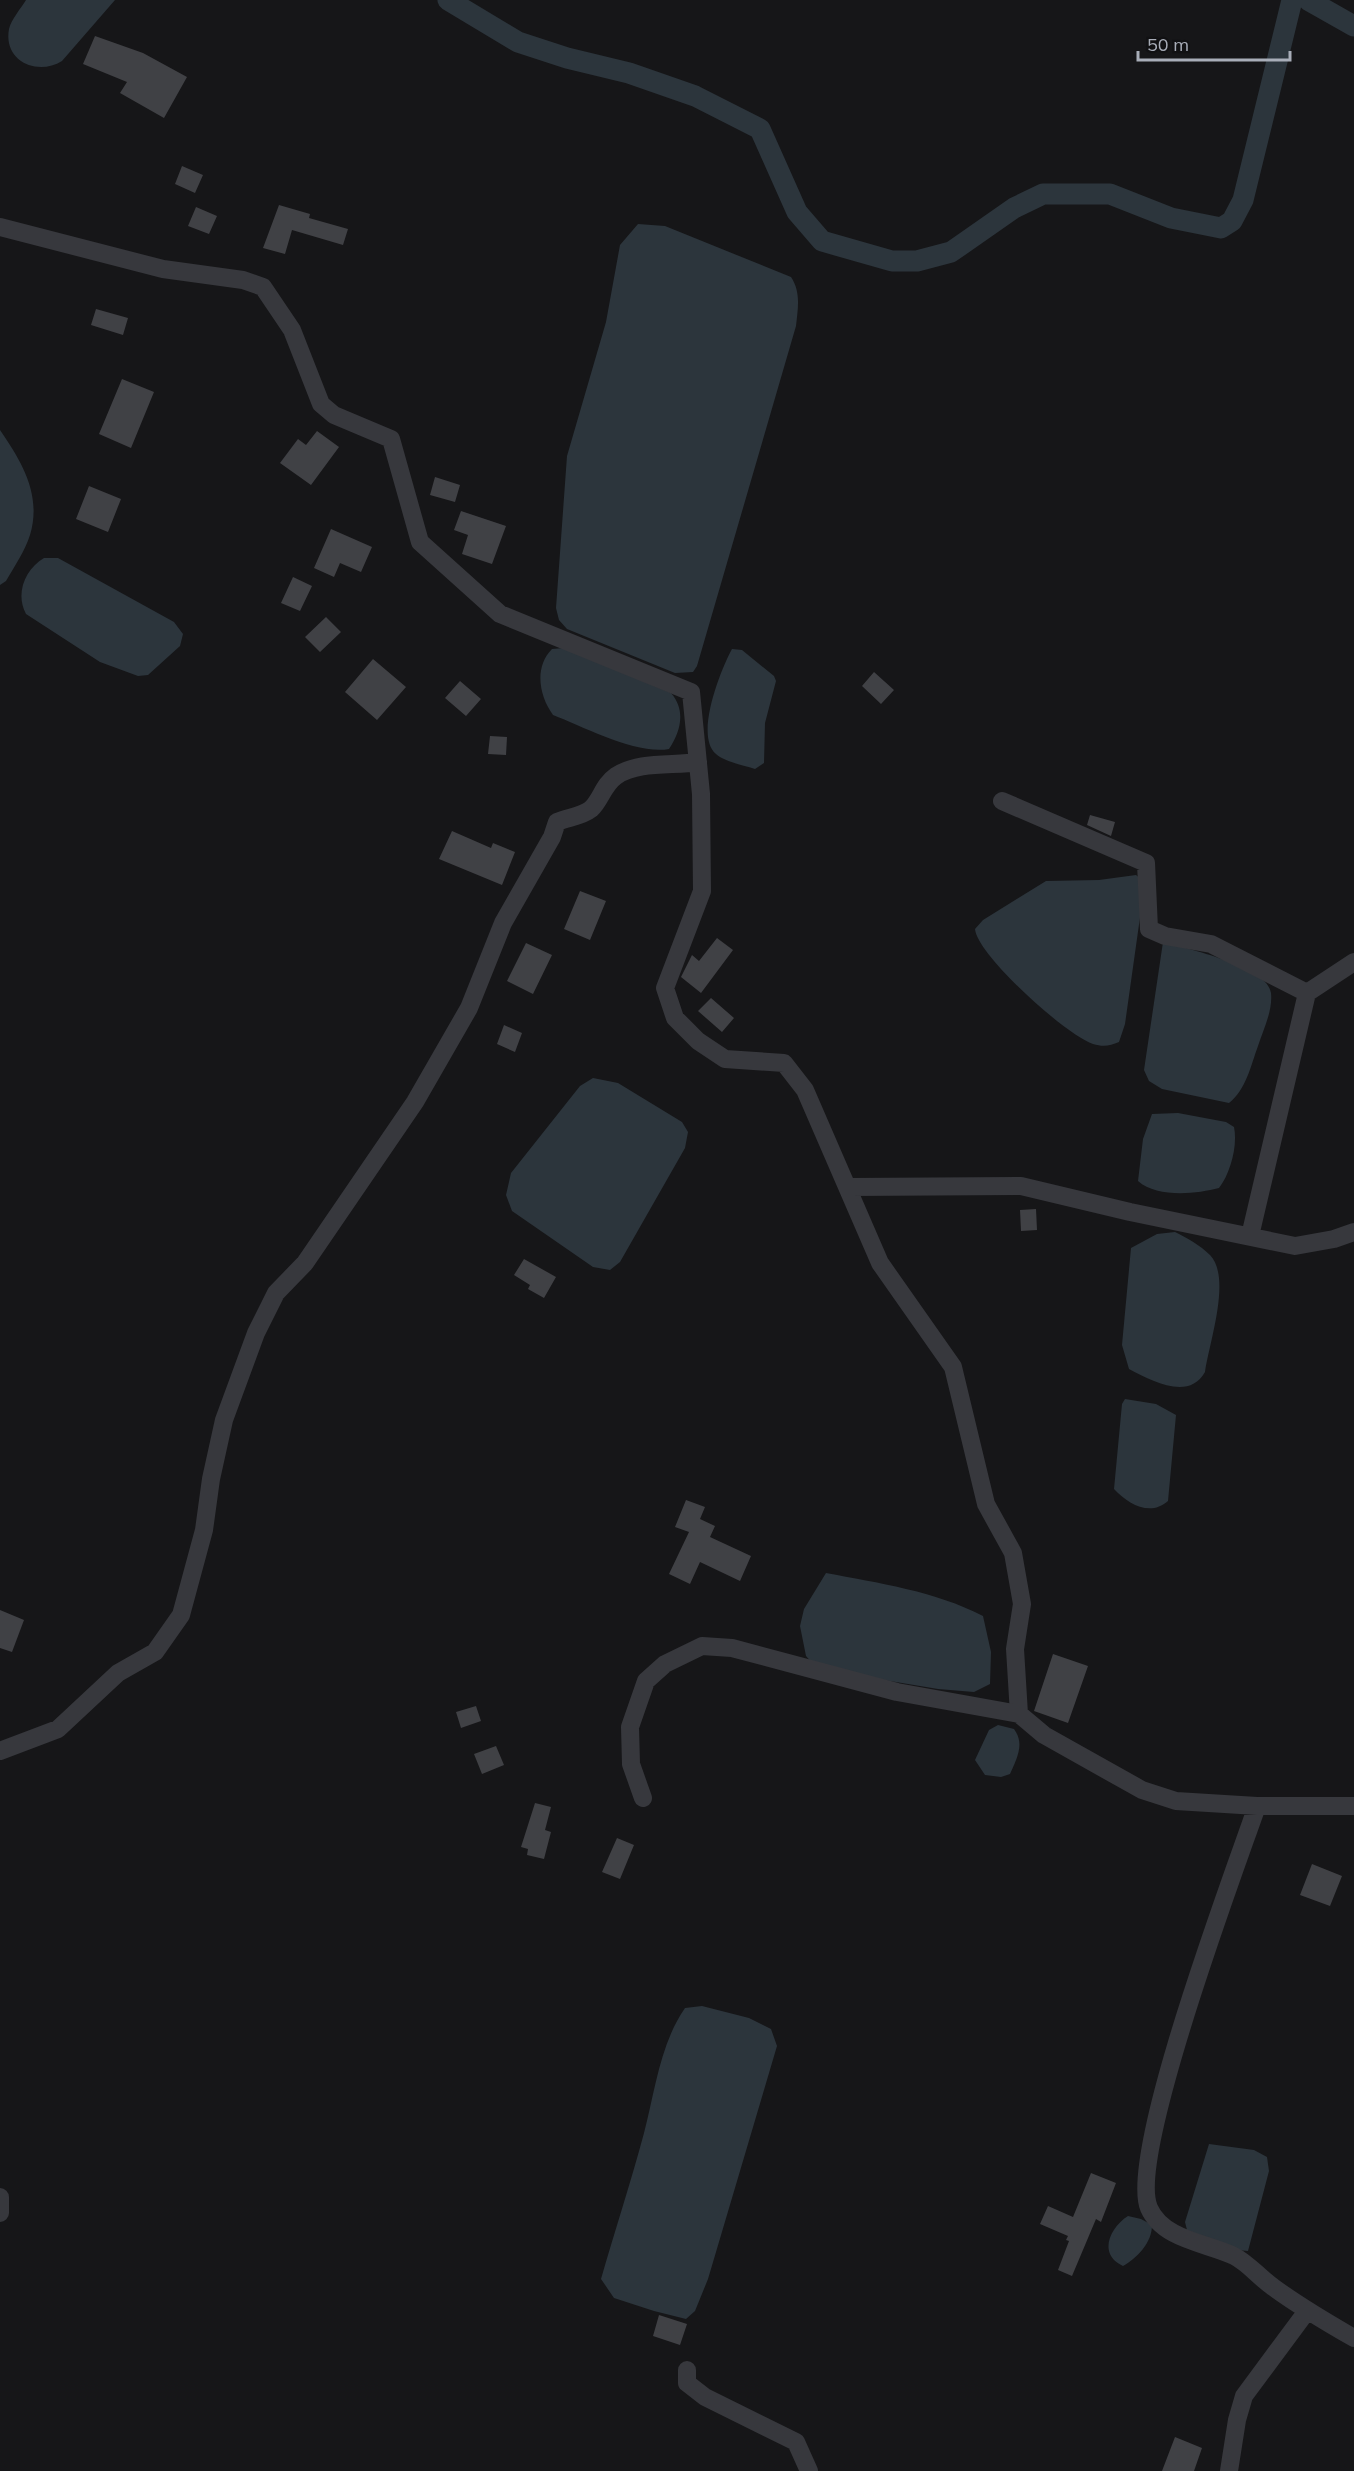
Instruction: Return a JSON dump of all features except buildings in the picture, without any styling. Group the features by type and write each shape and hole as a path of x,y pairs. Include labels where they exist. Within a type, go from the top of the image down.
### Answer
{"street":[{"path":"0,227 163,269 234,278 262,287 292,330 321,404 334,415 391,439 420,542 500,614 691,692 701,794 702,891 665,988 675,1018 698,1041 725,1059 784,1063 789,1068 805,1090 880,1263 953,1367 986,1504 1013,1553 1022,1604 1015,1649 1019,1714"},
{"path":"0,1751 58,1729 118,1673 155,1652 181,1615 204,1530 211,1479 224,1420 256,1333 276,1293 305,1263 415,1102 469,1008 503,923 552,837 557,822 576,817 592,808 603,787 617,775 635,768 698,762"},
{"path":"1002,801 1146,863 1149,929 1165,936 1210,944 1307,993"},
{"path":"1250,1236 1307,993 1354,962"},
{"path":"849,1187 1021,1186 1295,1246 1354,1233"},
{"path":"643,1798 631,1764 630,1727 646,1681 665,1664 702,1646 732,1648 897,1692 1019,1714 1044,1736 1142,1790 1176,1801 1257,1806 1354,1806"},
{"path":"1257,1806 1203,1959 1150,2142 1147,2176 1149,2208 1168,2231 1236,2256 1307,2311 1354,2338"},
{"path":"0,2197 0,2213"},
{"path":"1229,2471 1237,2420 1244,2396 1307,2311"},
{"path":"687,2370 687,2383 705,2397 796,2442 809,2471"}],"shaded area":[{"path":"26,0 115,0 62,61 43,67 24,63 11,50 10,25"},
{"path":"638,224 665,226 791,277 798,294 796,326 697,666 693,672 675,673 567,629 559,620 556,608 567,456 606,322 620,245"},
{"path":"0,430 16,454 28,480 32,493 33,520 28,541 19,559 6,581 0,585"},
{"path":"44,558 58,558 174,622 183,634 180,646 148,675 138,676 100,662 26,614 22,598 24,583 27,575"},
{"path":"564,648 671,693 679,706 680,721 669,749 656,750 626,744 553,715 544,699 540,682 541,673 546,656 552,649"},
{"path":"732,649 742,650 774,676 776,681 765,723 764,763 755,769 724,759 716,754 710,745 708,718 716,686"},
{"path":"1136,875 1142,880 1144,889 1125,1024 1119,1042 1106,1046 1097,1045 1080,1038 1063,1026 1025,993 990,957 975,929 983,920 1046,881 1099,880"},
{"path":"1163,942 1242,967 1267,984 1271,993 1269,1013 1250,1069 1240,1091 1229,1103 1162,1089 1149,1081 1144,1070"},
{"path":"593,1078 618,1083 682,1122 688,1132 685,1148 620,1262 610,1270 593,1267 512,1211 506,1195 511,1173 580,1086"},
{"path":"1178,1113 1226,1122 1234,1127 1235,1143 1232,1159 1227,1175 1219,1188 1177,1193 1155,1190 1138,1181 1143,1139 1152,1114"},
{"path":"1175,1232 1189,1239 1210,1255 1216,1265 1219,1279 1217,1311 1205,1372 1198,1381 1180,1387 1159,1383 1129,1369 1122,1345 1131,1248 1157,1234"},
{"path":"1125,1399 1156,1404 1176,1415 1168,1501 1161,1506 1140,1507 1132,1504 1114,1489 1122,1404"},
{"path":"826,1573 926,1594 965,1607 983,1616 991,1652 990,1684 974,1692 938,1689 848,1674 814,1665 806,1656 800,1626 804,1609"},
{"path":"998,1725 1014,1729 1019,1740 1017,1757 1010,1774 1001,1777 985,1775 975,1760 989,1730"},
{"path":"702,2006 749,2018 771,2029 777,2046 708,2279 695,2311 686,2319 614,2298 601,2279 639,2151 664,2052 685,2008"},
{"path":"1209,2144 1254,2150 1267,2157 1269,2171 1248,2251 1237,2250 1187,2230 1185,2222"},
{"path":"1128,2216 1152,2225 1147,2244 1123,2266 1111,2255 1109,2241 1116,2227"}],"waterway":[{"path":"448,0 518,42 567,58 629,73 695,96 760,129 797,212 822,241 892,261 917,261 951,252 1014,208 1043,194 1110,194 1171,218 1221,228 1232,221 1243,200 1292,0"},
{"path":"1308,0 1354,26"}]}
